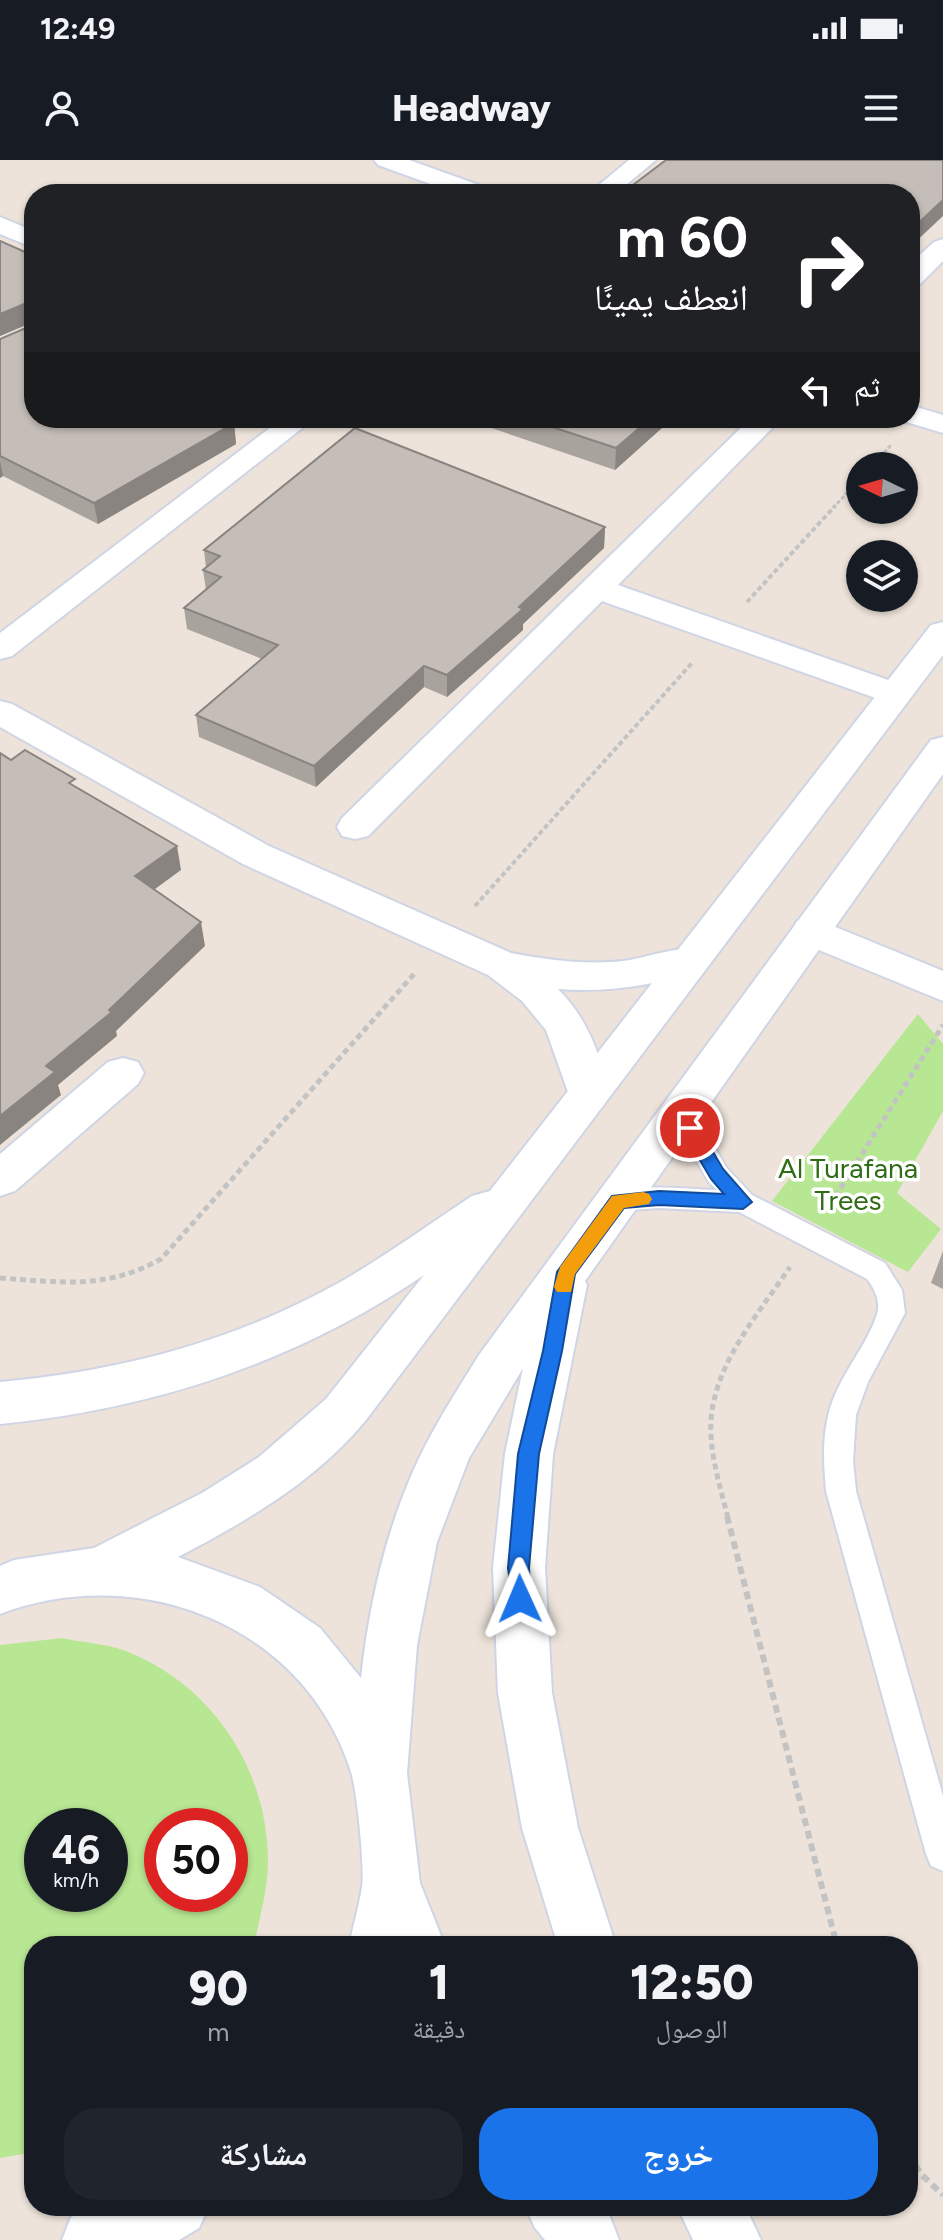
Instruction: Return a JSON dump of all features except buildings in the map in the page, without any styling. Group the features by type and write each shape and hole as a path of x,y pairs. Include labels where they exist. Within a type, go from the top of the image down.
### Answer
{"main road":[{"path":"386,160 453,184"},
{"path":"613,184 644,160"},
{"path":"0,225 24,236"},
{"path":"920,270 942,249"},
{"path":"920,417 943,424"},
{"path":"0,649 288,428"},
{"path":"355,827 758,428"},
{"path":"596,588 896,694"},
{"path":"99,1571 186,1530 264,1483 331,1426 943,632"},
{"path":"0,712 256,855 502,965 531,984 572,1035 583,1064 588,1095"},
{"path":"412,1936 391,1883 379,1773 391,1645 412,1542 448,1450 496,1369 943,748"},
{"path":"811,931 943,987"},
{"path":"502,965 577,978 654,972 689,961"},
{"path":"0,1179 123,1073"},
{"path":"0,1403 104,1390 174,1374 241,1351 304,1324 362,1292 514,1191"},
{"path":"566,1272 553,1351 529,1454 519,1568 525,1693 550,1828 584,1936"},
{"path":"5,1585 99,1571 173,1579 242,1604 301,1645 348,1703 379,1773"},
{"path":"380,1936 391,1883"},
{"path":"566,2216 587,2240"},
{"path":"715,2216 729,2240"}],"lane":[{"path":"682,1113 717,1174 743,1202 876,1271 886,1283 892,1298 891,1313 846,1398 838,1427 837,1459 841,1491 943,1854"},
{"path":"619,1201 659,1198 743,1202"}],"path":[{"path":"918,2169 943,2195"}],"green space":[{"name":"Al Turafana Trees","path":"918,1014 943,1044 943,1111 897,1193 941,1229 908,1272 772,1201"},
{"path":"62,1638 133,1654 189,1689 212,1712 232,1738 259,1797 266,1829 268,1872 256,1936 24,1936 24,2154 0,2158 0,1645"}],"slow traffic":[{"path":"564,1287 566,1272 619,1201 643,1199"}],"route":[{"path":"520,1599 519,1568 529,1454 553,1351 566,1272 619,1201 659,1198 743,1202 717,1174 690,1128"}]}
